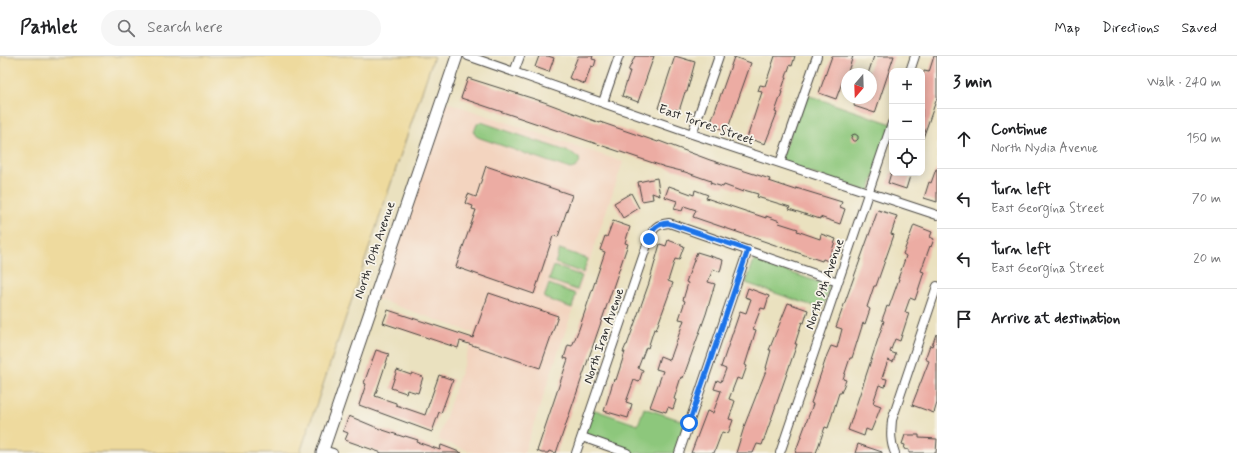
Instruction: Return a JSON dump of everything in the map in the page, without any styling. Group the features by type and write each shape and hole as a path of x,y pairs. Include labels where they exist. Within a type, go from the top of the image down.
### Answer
{"main road":[{"name":"North 10th Avenue","path":"326,452 457,56"}],"street":[{"name":"East Torres Street","path":"468,56 692,134 937,215"},
{"path":"514,72 520,56"},
{"path":"603,102 619,56"},
{"path":"692,134 719,56"},
{"path":"780,163 817,56"},
{"path":"911,68 915,56"},
{"name":"North 9th Avenue","path":"780,453 889,133"},
{"name":"North Iran Avenue","path":"576,453 649,239 655,227 668,223 748,250"},
{"path":"679,453 748,250 838,282"},
{"path":"895,453 892,446 890,433 892,420 937,286"},
{"path":"582,438 627,453"}],"shaded area":[{"path":"441,100 623,162 524,453 475,453 438,440 474,333 374,298"}],"green space":[{"path":"804,94 889,123 889,133 869,192 780,163"},
{"path":"481,122 572,153 579,158 579,164 575,168 570,169 480,138 476,136 474,132 477,124"},
{"path":"560,249 588,259 583,273 555,263"},
{"path":"754,260 830,286 822,309 746,283"},
{"path":"554,266 582,276 577,290 549,280"},
{"path":"549,284 576,294 572,308 544,298"},
{"path":"644,408 689,423 679,453 627,453 582,437 592,409 638,425"}],"sand":[{"path":"0,56 434,56 300,453 0,453"}],"building":[{"path":"539,56 554,58 549,72 535,67"},
{"path":"578,56 593,56 592,59 596,60 594,67 591,66 585,84 569,78"},
{"path":"635,56 654,56 638,102 622,96 630,71 628,71"},
{"path":"675,56 695,62 687,92 685,92 679,111 675,109 673,114 658,108"},
{"path":"775,56 795,56 792,66 790,65 775,112 777,113 765,144 747,138 762,92 758,91 760,85 765,86"},
{"path":"832,56 853,56 849,68 841,68 841,85 836,99 819,93"},
{"path":"874,56 894,56 875,113 854,106 854,104 877,104 877,68 870,68"},
{"path":"934,56 937,56 937,98 925,132 925,71 929,72"},
{"path":"734,57 751,63 727,131 710,125"},
{"path":"468,78 544,102 600,123 658,142 659,141 710,160 770,179 769,181 796,190 796,188 842,202 840,207 845,209 840,224 789,209 790,207 757,197 758,194 744,190 743,192 724,185 723,187 710,183 711,181 685,172 665,167 461,98"},
{"path":"855,134 858,136 858,139 853,141 851,138 852,135"},
{"path":"486,166 572,195 558,237 553,236 534,294 456,267 476,210 472,209 473,206 465,203 468,194 476,197"},
{"path":"936,169 937,202 924,198 929,182 931,183"},
{"path":"890,176 910,176 906,189 888,183"},
{"path":"657,178 660,196 652,193 653,199 642,201 638,182"},
{"path":"669,186 694,195 695,190 708,195 706,198 766,218 766,216 780,221 779,223 798,229 797,231 820,239 821,234 836,239 828,261 823,259 822,261 693,217 696,210 684,206 682,211 674,209 677,201 665,197"},
{"path":"631,193 639,208 623,218 614,203"},
{"path":"878,210 897,216 891,234 894,235 867,307 870,309 865,324 863,323 852,358 850,358 843,379 846,380 841,393 839,393 828,428 825,427 816,453 795,453 813,404 811,403 827,355 831,346 837,348 842,329 836,327"},
{"path":"613,221 630,227 625,243 628,244 556,453 549,451 548,453 542,453 537,451 568,359 564,358 568,345 572,346 579,329 605,252 600,250"},
{"path":"914,225 932,232 930,237 934,239 921,271 924,272 915,300 910,298 905,312 909,313 900,341 895,339 890,352 896,354 893,362 888,360 882,378 887,379 885,387 879,385 873,403 881,406 871,431 866,429 864,436 848,430 884,321 882,320 887,306 889,307 899,279 906,256 903,254"},
{"path":"668,240 684,246 679,260 675,259 668,281 673,283 656,330 654,329 648,348 646,347 638,368 643,370 639,382 634,380 626,402 632,404 628,418 604,411 614,379 616,380 625,352 623,352 627,345 649,283 660,244 666,246"},
{"path":"697,252 723,260 720,272 713,269 708,282 715,284 706,314 683,378 681,377 674,399 676,400 673,409 668,407 666,412 650,407 663,371 656,369 660,356 670,360 684,320 679,319 685,301 683,300 688,283 686,282"},
{"path":"748,288 769,296 765,309 761,308 753,329 756,330 742,380 737,378 729,399 735,401 729,419 733,420 728,434 722,432 714,453 691,453 707,411 713,413 721,391 714,389 717,380 721,382 726,369 721,367 740,311 746,313 751,299 745,297"},
{"path":"489,293 558,316 540,368 460,341 458,348 383,323 388,310 473,338"},
{"path":"788,303 808,310 804,323 802,322 795,344 797,344 773,414 762,445 757,444 753,453 736,453 745,424 767,368 771,350 769,350"},
{"path":"936,334 937,403 934,413 912,405 929,361 925,359"},
{"path":"376,350 389,354 375,396 396,403 396,405 425,415 439,375 453,380 441,413 439,412 432,432 359,405 366,384 364,383"},
{"path":"397,370 423,377 418,393 407,390 406,393 391,388"},
{"path":"349,416 380,429 418,440 417,442 440,450 441,445 462,453 382,453 345,440 348,433 343,431"},
{"path":"905,435 919,435 919,438 937,439 936,453 909,453 909,450 904,449 905,445 902,444"},
{"path":"858,444 882,452 882,453 855,453"}],"route":[{"path":"649,239 652,230 655,227 668,223 748,250 689,423"}]}
